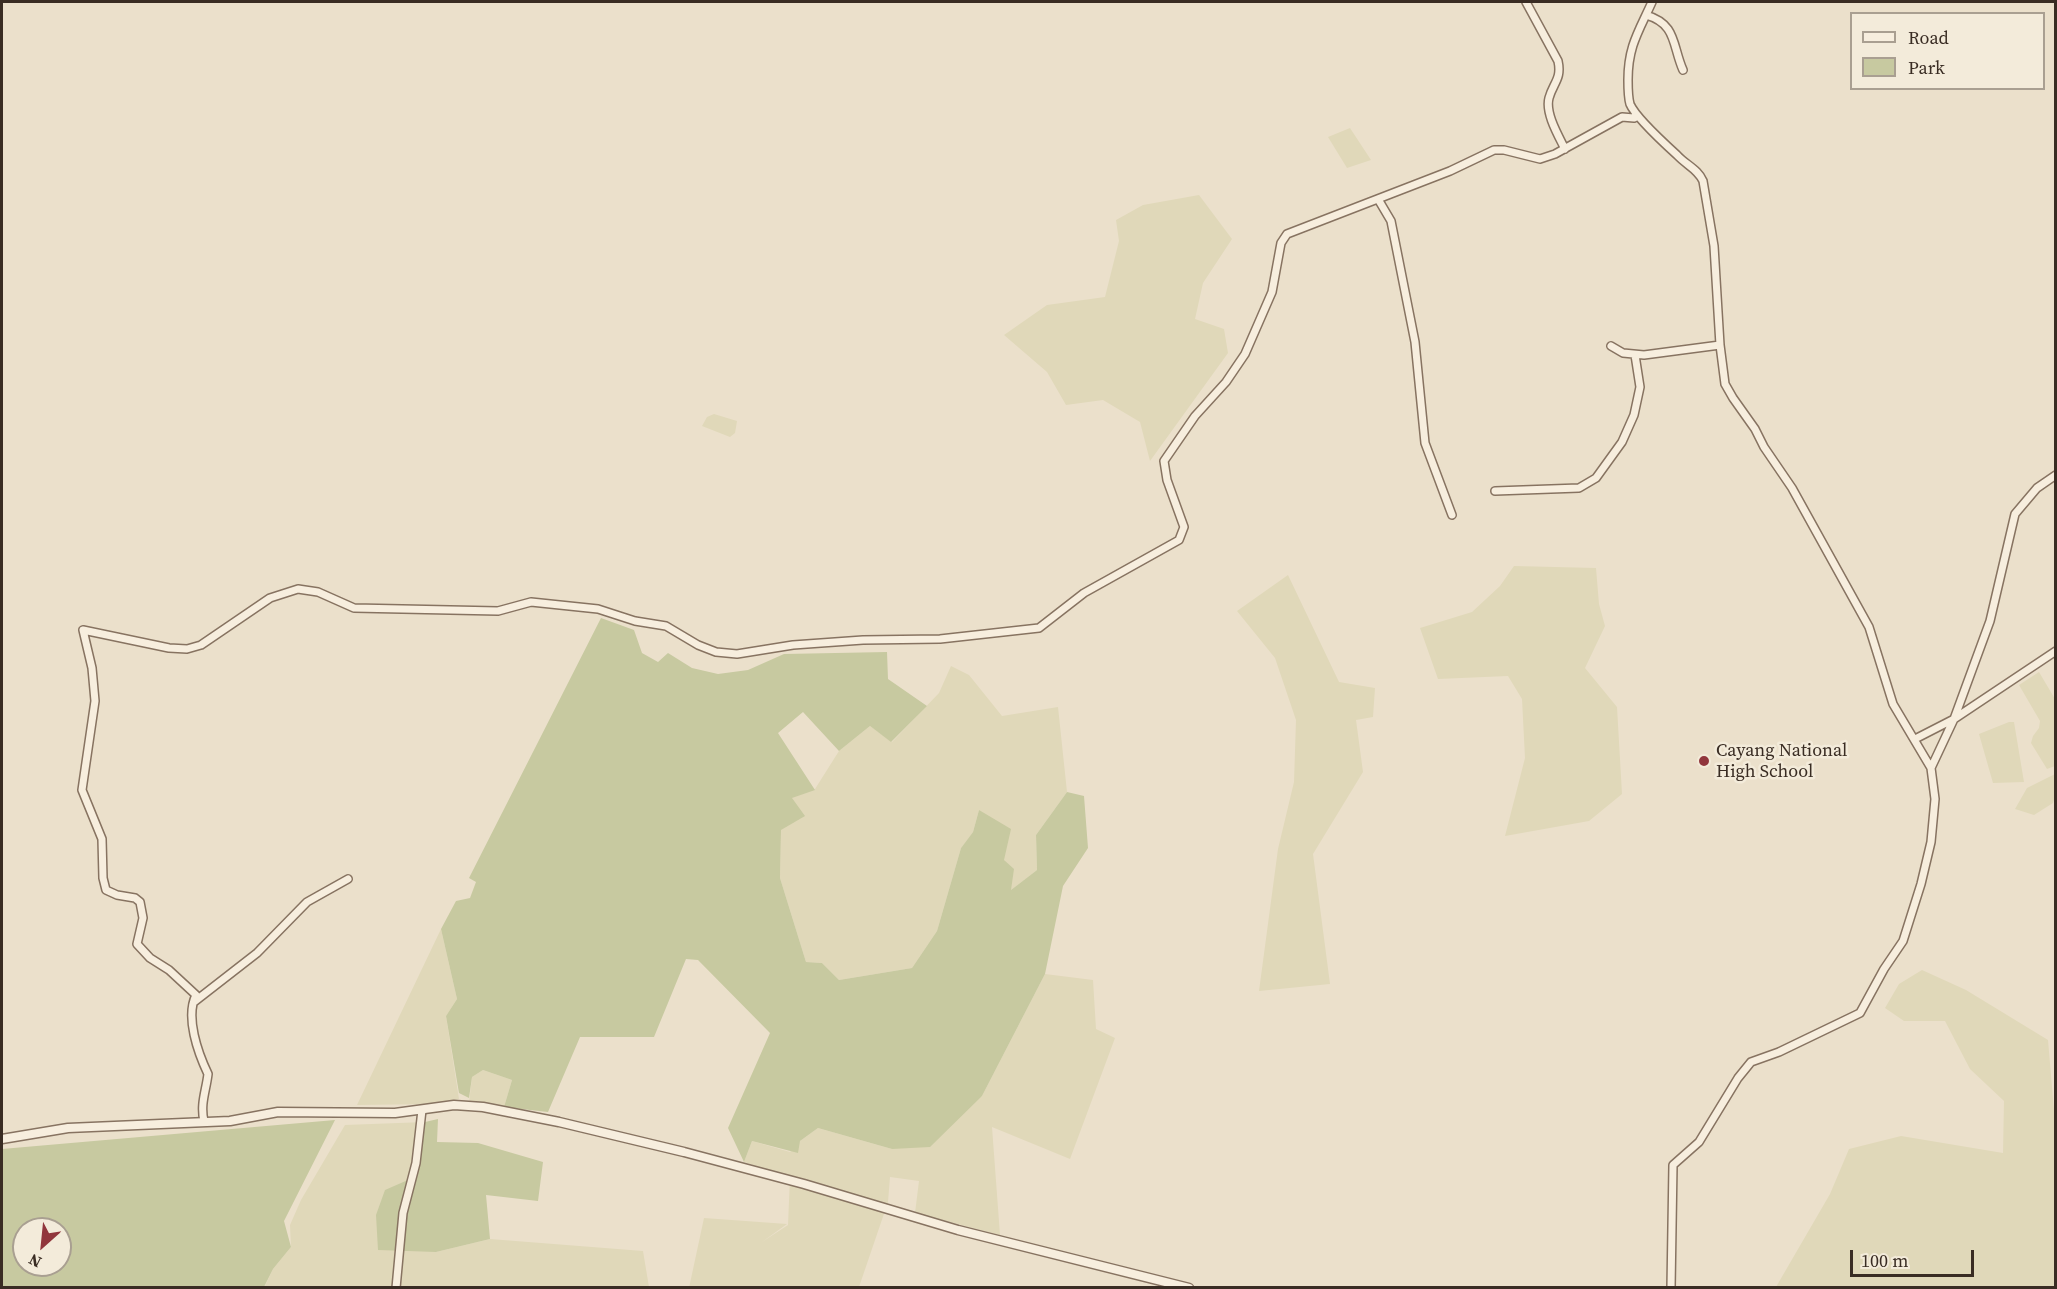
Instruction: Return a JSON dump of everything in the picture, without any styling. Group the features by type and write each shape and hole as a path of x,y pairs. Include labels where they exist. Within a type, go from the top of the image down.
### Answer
{"street":[{"path":"1526,2 1558,61 1560,71 1548,107 1565,149"},
{"path":"1652,2 1632,47 1628,70 1630,105 1679,158 1700,173 1703,181 1714,246 1720,345 1725,384 1792,488 1869,627 1893,704 1931,768 1935,799 1931,842 1921,884 1903,940 1884,969 1867,1004 1860,1013 1852,1018 1779,1052 1751,1062 1738,1078 1700,1142 1673,1165 1671,1287"},
{"path":"1646,15 1666,25 1671,33 1683,70"},
{"path":"204,1121 203,1096 208,1074 201,1060 191,1005 196,995 169,970 150,958 137,944 143,918 140,902 135,898 117,895 106,890 103,878 102,839 82,790 95,701 88,648 83,630 169,648 187,649 201,645 270,598 298,589 318,592 354,608 498,611 531,602 598,609 635,621 666,626 698,645 716,652 738,654 802,644 940,639 1039,628 1084,593 1179,540 1184,527 1167,480 1164,461 1195,416 1226,382 1245,354 1272,292 1281,243 1287,234 1450,171 1494,150 1504,150 1540,159 1565,149 1622,117 1638,116"},
{"path":"1378,199 1391,221 1415,342 1425,443 1452,515"},
{"path":"1611,346 1623,353 1635,355 1720,345"},
{"path":"1495,491 1579,488 1596,478 1622,442 1634,415 1640,387 1635,355"},
{"path":"1931,768 1954,719 1990,621 2014,514 2037,488 2055,476"},
{"path":"88,648 100,634"},
{"path":"1915,739 1954,719 2055,651"},
{"path":"191,1005 256,952 307,902 348,879"},
{"path":"2,1139 68,1128 230,1121 278,1112 395,1113 454,1105 483,1107 559,1122 774,1176 958,1230 1189,1287"},
{"path":"396,1287 403,1213 417,1163 422,1110"}],"shaded area":[{"path":"1350,128 1371,160 1347,168 1328,137"},
{"path":"1199,195 1232,239 1203,283 1195,319 1224,329 1228,353 1150,461 1140,422 1103,400 1066,405 1047,372 1004,335 1047,305 1105,297 1119,241 1116,220 1143,205"},
{"path":"714,414 737,421 735,433 730,437 702,426 707,417"},
{"path":"1514,566 1596,568 1599,604 1605,626 1585,668 1617,707 1622,794 1589,821 1505,836 1525,758 1522,699 1508,676 1438,679 1420,628 1472,612 1500,586"},
{"path":"1288,575 1339,682 1375,688 1373,717 1356,720 1363,772 1313,854 1330,984 1259,991 1278,849 1294,782 1296,720 1275,658 1237,611"},
{"path":"951,666 969,675 1002,716 1058,707 1067,792 1036,835 1037,870 1010,891 1004,860 979,810 973,832 961,848 937,931 912,968 839,980 822,963 806,962 780,878 781,830 791,798 815,789 839,751 870,726 892,742 939,693"},
{"path":"2039,672 2055,699 2055,766 2047,769 2031,743 2040,721 2019,685"},
{"path":"2014,722 2024,782 1993,783 1979,734"},
{"path":"2055,774 2053,803 2034,815 2015,809 2027,788"},
{"path":"441,929 457,999 446,1016 459,1099 433,1104 357,1105"},
{"path":"1922,970 1966,990 2048,1040 2056,1134 2055,1287 1776,1287 1830,1194 1849,1149 1901,1136 2003,1153 2004,1101 1970,1069 1945,1021 1904,1021 1885,1008 1899,984"},
{"path":"1045,974 1093,980 1096,1029 1115,1038 1070,1159 992,1127 1000,1235 915,1213 919,1181 890,1177 888,1202 859,1287 689,1288 704,1218 787,1224 762,1242 788,1225 790,1177 744,1162 752,1141 790,1152 800,1141 818,1128 892,1149 982,1096"},
{"path":"483,1070 512,1080 504,1107 469,1103 472,1077"},
{"path":"425,1122 417,1176 436,1252 490,1239 643,1251 649,1287 264,1288 273,1269 291,1247 290,1225 301,1200 345,1125"}],"green space":[{"path":"601,618 634,630 642,653 658,662 668,653 692,668 718,674 748,670 784,654 887,652 888,679 927,706 891,742 870,726 839,751 803,712 778,733 815,790 792,798 805,816 781,830 780,878 806,962 822,963 839,980 912,968 937,931 961,848 973,832 979,810 1011,829 1004,860 1014,869 1011,890 1037,870 1036,835 1067,792 1084,796 1088,848 1063,886 1045,974 982,1096 930,1147 892,1149 818,1128 800,1141 798,1153 752,1141 744,1162 728,1128 770,1033 698,960 686,959 654,1037 580,1037 548,1112 504,1107 512,1080 483,1070 472,1077 469,1098 459,1093 446,1016 457,999 441,929 456,901 470,898 476,882 469,878"},
{"path":"438,1119 437,1142 478,1143 543,1162 538,1201 486,1195 490,1239 436,1252 378,1250 376,1215 385,1190 417,1176 425,1122"},
{"path":"335,1120 284,1221 291,1247 273,1269 264,1287 2,1287 2,1149"}],"place":[{"name":"Cayang National High School","path":"1704,761"}]}
